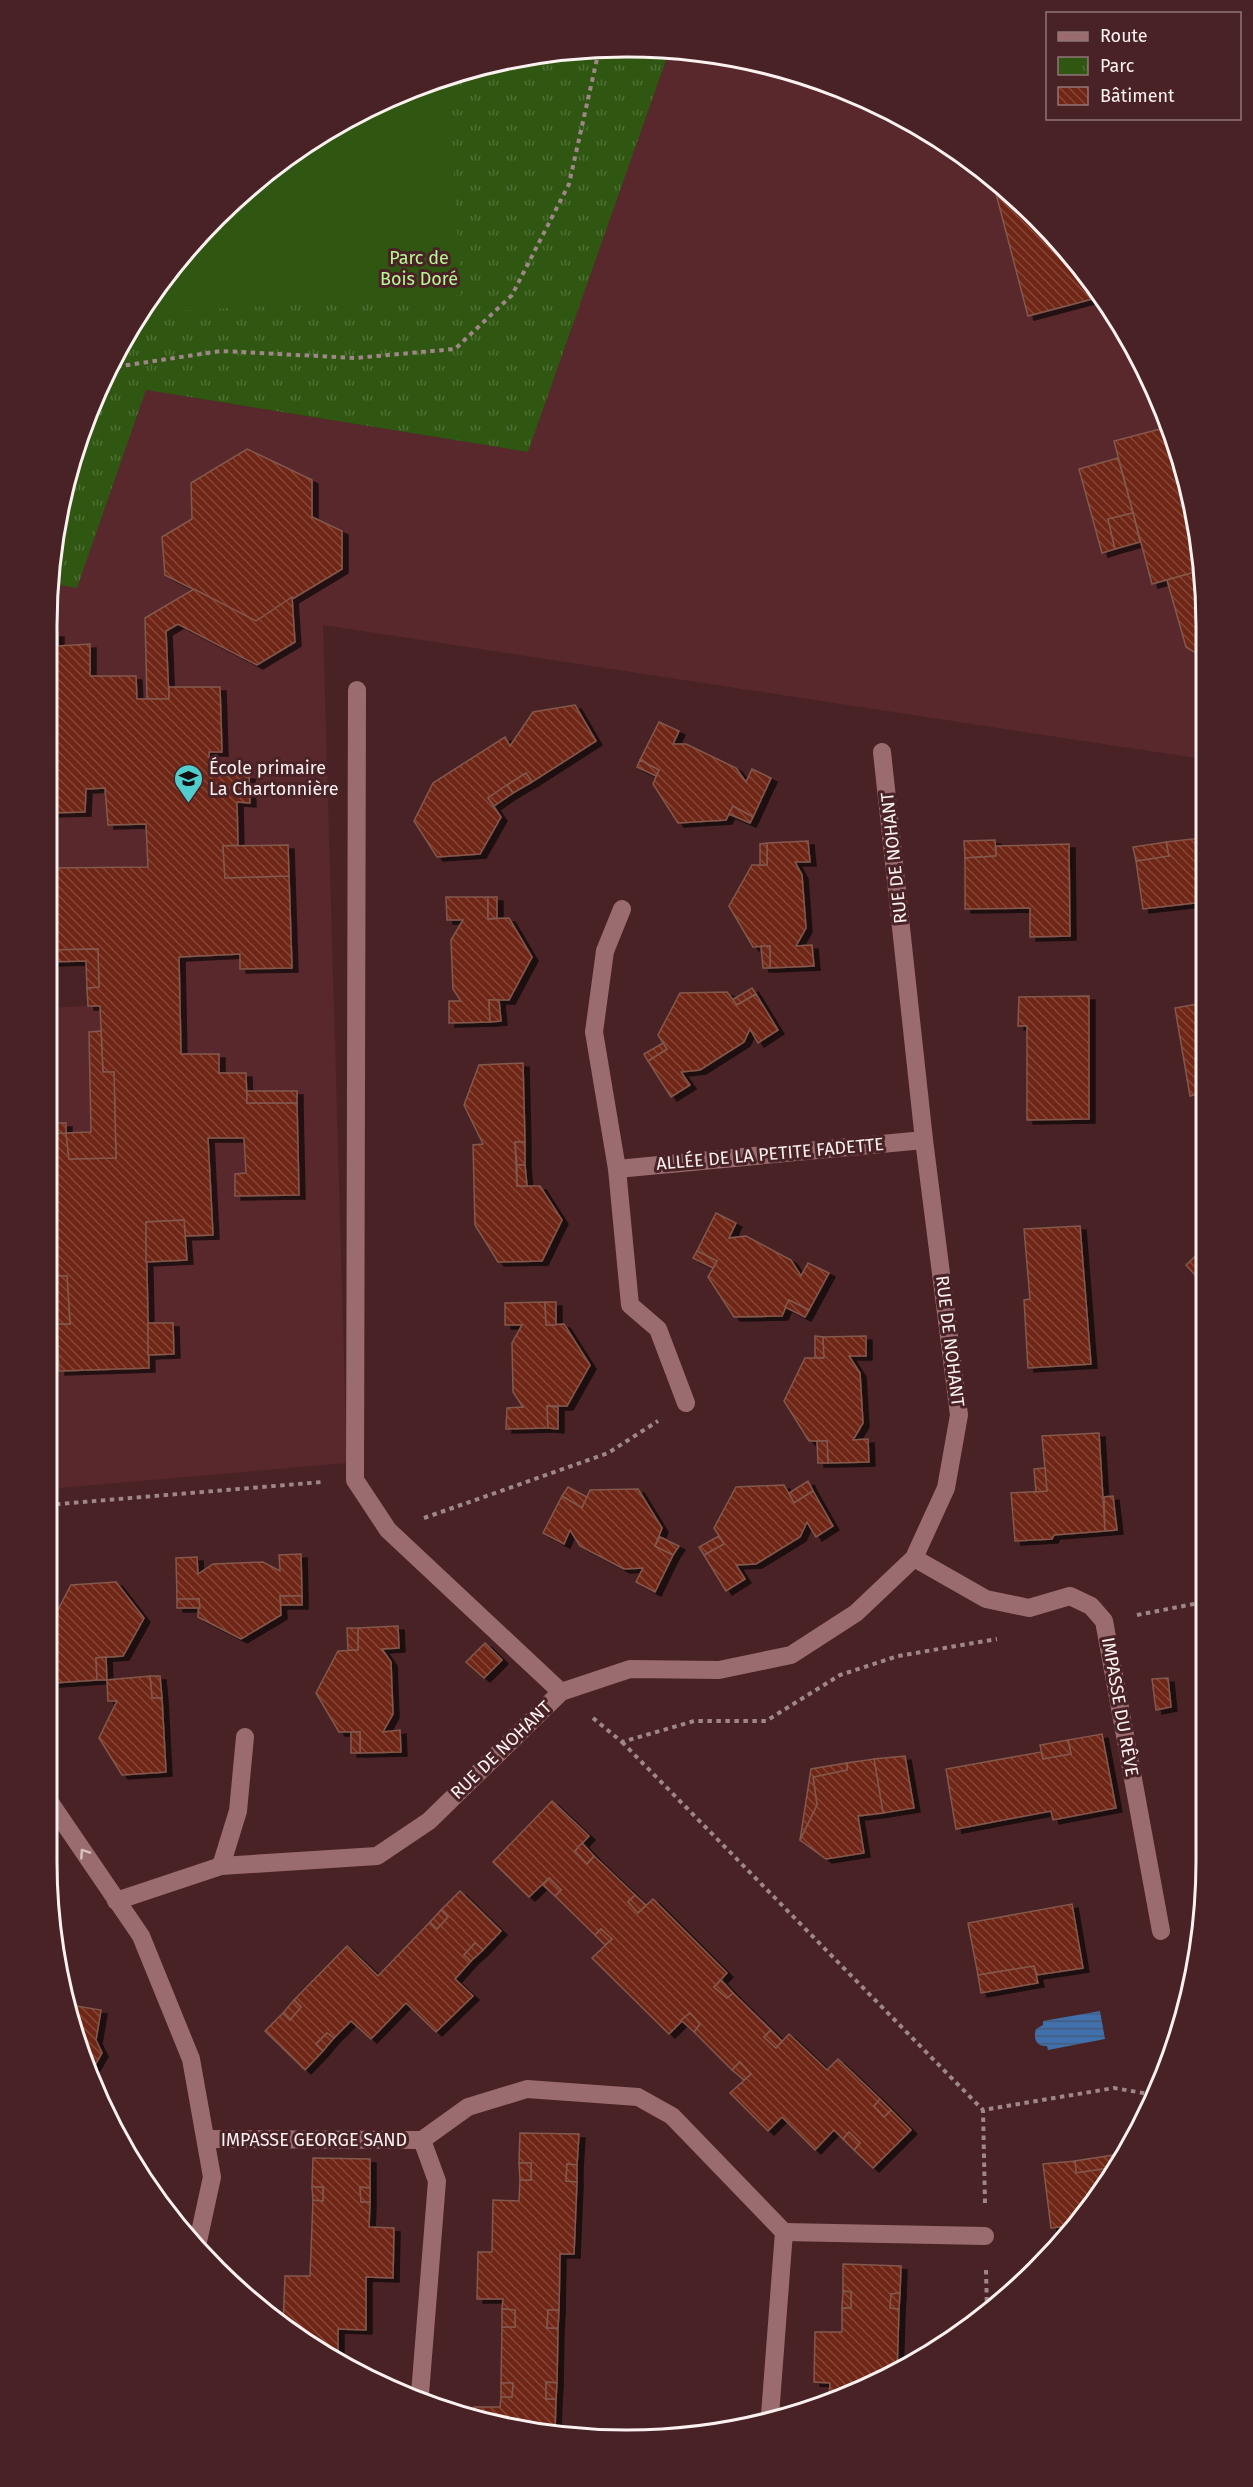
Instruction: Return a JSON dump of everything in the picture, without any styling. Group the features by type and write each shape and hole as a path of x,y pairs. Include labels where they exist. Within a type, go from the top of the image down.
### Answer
{"street":[{"path":"357,690 356,1480 388,1530 561,1692"},
{"name":"RUE DE NOHANT","path":"116,1901 221,1866 377,1856 429,1821 561,1692 630,1669 719,1670 790,1655 856,1613 914,1558 946,1488 959,1415 924,1140 882,752"},
{"path":"622,909 605,951 594,1032 616,1169 630,1305 658,1329 686,1403"},
{"name":"ALLÉE DE LA PETITE FADETTE","path":"616,1169 924,1140"},
{"name":"IMPASSE DU RÊVE","path":"914,1558 986,1599 1029,1608 1070,1596 1091,1606 1104,1621 1161,1931"},
{"path":"221,1866 238,1811 245,1737"},
{"path":"57,1814 141,1936 191,2059 212,2177 199,2237"},
{"name":"IMPASSE GEORGE SAND","path":"206,2139 422,2140 468,2107 527,2088 638,2097 672,2116 784,2232"},
{"name":"IMPASSE GEORGE SAND","path":"420,2391 436,2181 422,2140"},
{"path":"770,2412 784,2232 985,2236"}],"path":[{"path":"121,366 220,351 355,358 455,349 512,295 569,184 597,58"},
{"path":"388,1530 608,1453 686,1403"},
{"path":"57,1503 356,1480"},
{"path":"1104,1621 1196,1604"},
{"path":"622,1742 694,1721 766,1721 840,1675 898,1656 1001,1639"},
{"path":"561,1692 622,1742 983,2110 987,2301"},
{"path":"983,2110 1114,2088 1146,2093"}],"shaded area":[{"path":"667,58 738,68 774,76 844,100 911,133 943,153 1002,198 1055,251 1100,310 1120,342 1153,409 1166,443 1185,515 1195,589 1196,758 323,625 347,1463 57,1488 57,1008 88,1006 86,962 57,962 58,589 59,584 77,587 146,390 528,452"}],"green space":[{"name":"Parc de Bois Doré","path":"589,58 667,58 528,452 146,390 77,588 58,585 62,552 76,479 100,409 133,342 153,310 198,251 251,198 310,153 342,133 409,100 443,87 479,76 552,62"},
{"path":"449,85 461,295 151,312 198,251 251,198 280,175 342,133 409,100"}],"water":[{"path":"1100,2011 1105,2039 1048,2050 1047,2046 1040,2045 1036,2041 1036,2029 1043,2025 1043,2021"}],"building":[{"path":"996,193 1055,251 1092,299 1028,316"},
{"path":"1161,429 1177,479 1193,572 1152,584 1114,441"},
{"path":"247,449 312,480 312,517 342,531 342,569 256,621 165,575 162,537 192,519 191,483"},
{"path":"1118,458 1133,513 1108,519 1115,549 1102,553 1079,469"},
{"path":"1133,513 1140,542 1115,549 1108,519"},
{"path":"1193,573 1196,653 1186,647 1167,580"},
{"path":"194,589 256,621 292,597 295,642 257,665 178,624 166,631 169,699 147,699 145,618"},
{"path":"57,633 58,646 90,644 90,676 136,676 137,699 169,699 169,687 220,687 222,752 209,752 210,776 249,775 250,803 237,802 238,845 223,846 225,878 289,876 292,968 240,969 240,954 179,957 181,1054 219,1054 219,1073 246,1073 247,1103 297,1103 299,1195 235,1196 235,1174 246,1173 244,1138 208,1138 213,1235 185,1236 184,1220 146,1222 149,1368 59,1371 57,1324 70,1324 67,1276 57,1276 57,1133 66,1133 69,1159 116,1158 114,1072 103,1072 100,1006 88,1006 87,988 99,987 98,949 57,950 57,868 148,867 146,824 108,825 105,788 86,789 85,812 57,813"},
{"path":"575,705 596,741 532,782 526,773 488,798 501,817 480,854 437,857 414,821 433,783 505,737 510,746 533,712"},
{"path":"659,722 679,731 673,744 686,744 736,768 746,782 752,769 771,778 753,817 733,806 726,820 678,823 653,784 659,770 640,760"},
{"path":"640,760 659,770 656,776 637,767"},
{"path":"526,773 532,782 513,793 507,785"},
{"path":"507,785 513,793 494,806 488,798"},
{"path":"733,806 753,817 750,823 729,814"},
{"path":"1196,839 1196,903 1143,909 1136,861 1169,856 1166,842"},
{"path":"995,840 996,856 965,858 964,841"},
{"path":"808,841 810,862 795,862 802,875 806,928 796,946 812,945 814,966 770,968 770,946 753,947 729,906 752,865 767,865 767,843"},
{"path":"1166,842 1169,856 1136,861 1133,847"},
{"path":"767,843 767,865 760,865 760,844"},
{"path":"1069,844 1070,936 1030,937 1030,908 965,909 965,858 996,856 996,846"},
{"path":"288,845 289,876 225,878 223,846"},
{"path":"446,897 488,897 488,919 509,918 532,957 509,1000 489,1000 490,1022 449,1023 449,1001 461,1001 453,989 451,940 463,920 447,920"},
{"path":"488,897 497,897 497,918 488,919"},
{"path":"761,946 770,946 770,968 763,968"},
{"path":"98,949 99,987 87,988 86,961 57,962 57,950"},
{"path":"752,988 756,994 737,1005 732,1000"},
{"path":"727,992 737,1005 756,994 778,1030 758,1043 750,1029 744,1042 700,1070 681,1072 690,1085 671,1097 648,1061 667,1049 658,1035 680,993"},
{"path":"1089,996 1089,1119 1027,1120 1027,1026 1018,1026 1019,997"},
{"path":"489,1000 499,1000 501,1021 490,1022"},
{"path":"1196,1004 1196,1095 1190,1096 1175,1008"},
{"path":"101,1031 103,1072 114,1072 116,1158 69,1159 66,1133 91,1132 89,1032"},
{"path":"663,1043 667,1049 648,1061 644,1054"},
{"path":"523,1063 525,1142 515,1142 517,1186 540,1186 562,1220 542,1261 498,1262 475,1225 473,1145 483,1144 464,1105 479,1065"},
{"path":"247,1091 297,1091 297,1103 247,1103"},
{"path":"57,1123 66,1123 66,1133 57,1133"},
{"path":"515,1142 525,1142 525,1165 517,1165"},
{"path":"517,1165 525,1165 527,1186 517,1186"},
{"path":"716,1213 736,1223 729,1238 746,1236 791,1260 801,1276 808,1263 829,1273 809,1310 789,1300 782,1316 734,1317 708,1277 717,1261 697,1251"},
{"path":"184,1220 187,1260 146,1262 146,1222"},
{"path":"1080,1226 1091,1364 1028,1368 1024,1300 1030,1299 1024,1229"},
{"path":"697,1251 717,1261 713,1268 693,1258"},
{"path":"1196,1256 1196,1276 1186,1265"},
{"path":"57,1276 67,1276 70,1324 57,1324"},
{"path":"789,1300 809,1310 805,1317 785,1307"},
{"path":"545,1302 546,1325 564,1324 590,1365 567,1406 547,1406 548,1428 506,1429 507,1408 523,1407 513,1392 512,1343 522,1325 505,1325 505,1303"},
{"path":"545,1302 556,1302 556,1325 546,1325"},
{"path":"148,1323 173,1323 174,1354 148,1355"},
{"path":"815,1336 823,1337 824,1358 815,1358"},
{"path":"866,1336 866,1356 849,1356 860,1373 863,1423 853,1440 868,1439 869,1462 828,1463 827,1441 809,1441 784,1401 805,1358 824,1358 823,1337"},
{"path":"547,1406 558,1407 558,1429 548,1428"},
{"path":"1099,1433 1105,1531 1054,1535 1052,1539 1015,1541 1011,1493 1047,1491 1042,1436"},
{"path":"817,1441 827,1441 828,1463 818,1463"},
{"path":"1045,1468 1047,1491 1036,1492 1034,1469"},
{"path":"808,1481 813,1491 794,1503 789,1493"},
{"path":"784,1485 794,1503 813,1491 833,1526 816,1537 807,1522 800,1537 756,1564 736,1565 745,1579 726,1591 704,1555 724,1544 714,1528 736,1487"},
{"path":"568,1487 587,1497 582,1508 562,1496"},
{"path":"638,1489 662,1528 655,1546 673,1555 655,1592 636,1582 643,1568 624,1569 580,1546 570,1530 564,1544 543,1533 562,1496 582,1508 590,1490"},
{"path":"1113,1496 1117,1530 1105,1531 1104,1497"},
{"path":"719,1536 724,1544 704,1555 699,1547"},
{"path":"660,1537 679,1546 673,1555 655,1546"},
{"path":"301,1554 302,1596 280,1596 281,1615 241,1639 198,1617 199,1599 177,1599 176,1558 197,1557 198,1574 213,1564 263,1562 280,1571 279,1555"},
{"path":"116,1582 144,1618 123,1656 96,1658 97,1680 57,1683 57,1612 71,1585"},
{"path":"280,1596 302,1596 302,1605 281,1605"},
{"path":"177,1599 199,1599 200,1608 177,1608"},
{"path":"398,1626 399,1648 382,1649 391,1662 393,1714 383,1732 400,1730 401,1752 360,1753 360,1732 339,1732 316,1693 338,1651 358,1650 358,1628"},
{"path":"347,1628 358,1628 358,1650 348,1650"},
{"path":"485,1643 502,1660 484,1678 466,1662"},
{"path":"106,1657 107,1680 97,1680 96,1658"},
{"path":"150,1676 160,1676 162,1698 152,1698"},
{"path":"150,1676 152,1698 162,1698 166,1772 122,1775 99,1738 117,1701 108,1701 107,1680"},
{"path":"1168,1678 1171,1707 1156,1710 1152,1679"},
{"path":"351,1732 360,1732 360,1753 351,1753"},
{"path":"1102,1734 1116,1808 1053,1820 1051,1811 956,1829 946,1769 1041,1752 1043,1759 1071,1754 1068,1740"},
{"path":"1068,1740 1071,1754 1043,1759 1040,1745"},
{"path":"905,1756 914,1808 883,1813 874,1759"},
{"path":"874,1759 883,1813 858,1816 864,1853 826,1859 800,1840 817,1805 813,1777 847,1770 847,1763"},
{"path":"847,1763 847,1770 813,1777 817,1805 800,1840 811,1769"},
{"path":"552,1801 589,1836 575,1851 587,1864 594,1856 635,1895 628,1902 638,1913 653,1899 727,1973 714,1987 727,1998 733,1993 771,2030 764,2037 776,2048 789,2034 827,2070 838,2059 880,2099 874,2106 884,2117 891,2110 911,2130 873,2168 854,2150 860,2143 849,2132 843,2139 834,2130 815,2150 782,2117 768,2131 730,2093 751,2074 740,2062 732,2070 694,2032 700,2024 690,2013 669,2034 592,1958 612,1939 601,1929 595,1935 555,1896 561,1890 549,1878 529,1897 493,1862"},
{"path":"582,1843 594,1856 587,1864 575,1851"},
{"path":"549,1878 561,1890 555,1896 543,1885"},
{"path":"460,1891 501,1931 483,1950 475,1943 464,1955 471,1961 455,1979 473,1996 436,2032 406,2003 371,2039 351,2021 334,2038 327,2033 316,2044 323,2051 305,2070 265,2031 283,2013 290,2020 301,2007 294,2000 347,1946 378,1976 430,1922 437,1929 448,1917 441,1910"},
{"path":"635,1895 646,1905 638,1913 628,1902"},
{"path":"1072,1904 1083,1968 1037,1975 1034,1966 978,1975 968,1923"},
{"path":"441,1910 448,1917 437,1929 430,1922"},
{"path":"601,1929 612,1939 605,1945 595,1935"},
{"path":"475,1943 483,1950 471,1961 464,1955"},
{"path":"1034,1966 1038,1983 981,1993 978,1975"},
{"path":"721,1980 733,1993 727,1998 714,1987"},
{"path":"294,2000 301,2007 290,2020 283,2013"},
{"path":"76,2006 101,2010 96,2040 102,2053 95,2065"},
{"path":"690,2013 700,2024 694,2032 681,2020"},
{"path":"771,2030 782,2041 776,2048 764,2037"},
{"path":"327,2033 334,2038 323,2051 316,2044"},
{"path":"740,2062 751,2074 744,2080 732,2070"},
{"path":"880,2099 891,2110 884,2117 874,2106"},
{"path":"849,2132 860,2143 854,2150 843,2139"},
{"path":"520,2133 579,2134 577,2165 567,2164 566,2181 577,2182 574,2254 560,2254 559,2310 548,2310 547,2328 558,2328 557,2383 546,2382 546,2399 556,2399 555,2425 474,2409 474,2407 500,2407 501,2397 512,2397 513,2383 501,2383 502,2327 515,2327 515,2310 502,2309 503,2299 477,2299 478,2252 492,2252 493,2200 519,2201 520,2180 531,2180 531,2163 519,2163"},
{"path":"1114,2155 1105,2169 1076,2173 1075,2161"},
{"path":"313,2158 370,2159 370,2188 360,2187 361,2202 370,2202 369,2227 394,2228 393,2278 366,2277 366,2330 338,2329 338,2352 283,2315 285,2276 310,2276 313,2200 323,2201 323,2187 312,2187"},
{"path":"1075,2161 1076,2173 1105,2169 1062,2227 1051,2228 1043,2164"},
{"path":"519,2163 531,2163 531,2180 520,2180"},
{"path":"567,2164 577,2165 577,2182 566,2181"},
{"path":"312,2187 323,2187 323,2201 313,2200"},
{"path":"360,2187 370,2188 370,2202 361,2202"},
{"path":"843,2264 901,2266 900,2293 891,2294 890,2308 899,2309 897,2361 829,2393 830,2383 814,2382 815,2332 842,2332 842,2308 851,2308 851,2292 843,2291"},
{"path":"843,2291 851,2292 851,2308 842,2308"},
{"path":"900,2293 899,2309 890,2308 891,2294"},
{"path":"502,2309 515,2310 515,2327 502,2327"},
{"path":"548,2310 559,2310 558,2328 547,2328"},
{"path":"546,2382 557,2383 556,2399 546,2399"},
{"path":"501,2383 513,2383 512,2397 501,2397"}],"place":[{"name":"École primaire La Chartonnière","path":"188,804"}]}
